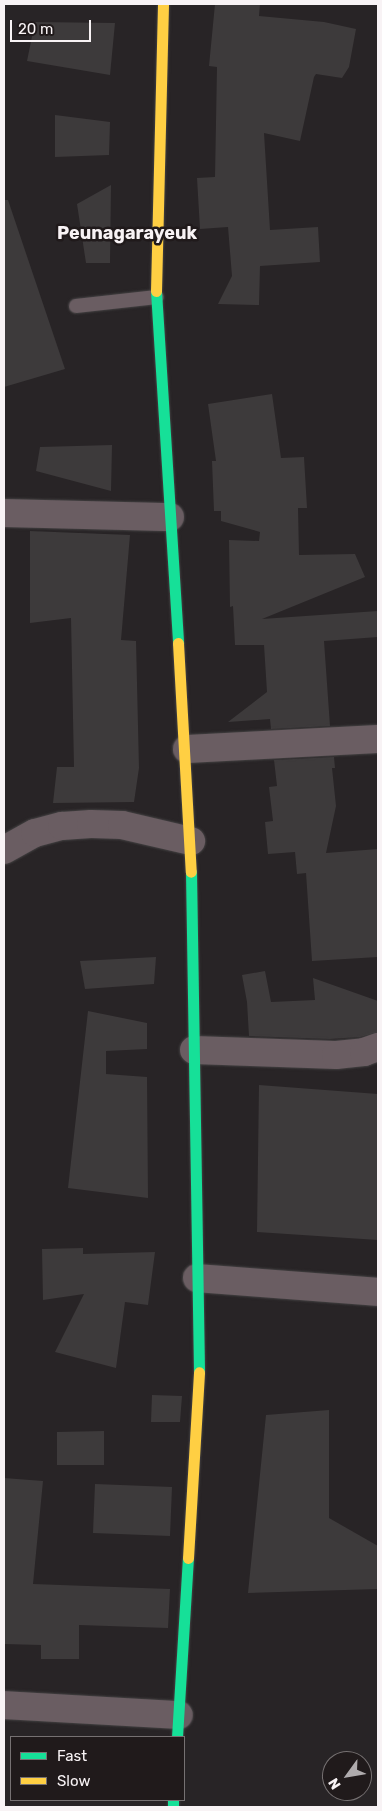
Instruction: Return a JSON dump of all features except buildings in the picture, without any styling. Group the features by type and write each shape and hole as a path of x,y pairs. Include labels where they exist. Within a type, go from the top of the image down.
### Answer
{"highway":[{"path":"163,4 156,297 187,748 191,841 199,1372 178,1726"}],"street":[{"path":"4,513 170,517"},
{"path":"187,748 378,739"},
{"path":"4,850 35,834 62,826 92,824 122,825 191,841"},
{"path":"194,1050 336,1054 364,1052 378,1047"},
{"path":"197,1278 378,1292"},
{"path":"4,1705 178,1726"}],"lane":[{"path":"76,306 156,297"}],"traffic: fast":[{"path":"156,291 178,643"},
{"path":"191,872 199,1372"},
{"path":"177,1736 188,1558"},
{"path":"173,1801 173,1807"}],"traffic: slow":[{"path":"156,291 163,4"},
{"path":"178,643 191,872"},
{"path":"188,1558 199,1372"}],"district":[{"name":"Peunagarayeuk","path":"127,233"}]}
